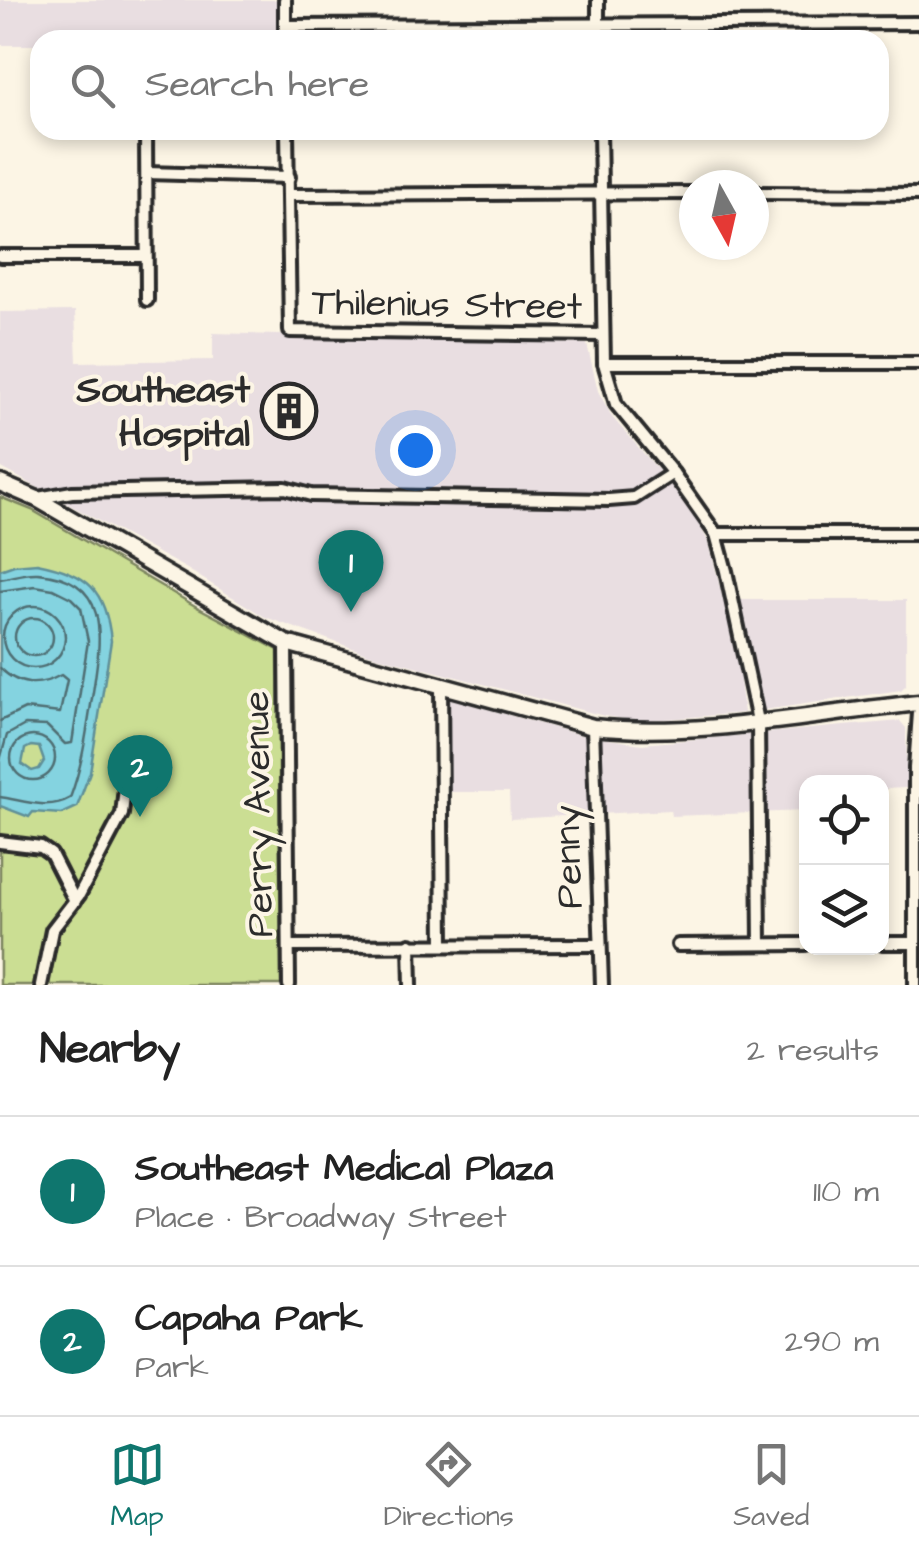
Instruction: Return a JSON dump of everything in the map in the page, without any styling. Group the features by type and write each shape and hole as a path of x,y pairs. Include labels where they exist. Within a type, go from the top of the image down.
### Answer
{"main road":[{"path":"0,482 37,498 286,642 593,727 658,732 919,703"}],"street":[{"path":"285,0 286,30"},
{"path":"598,0 598,30"},
{"path":"286,26 919,23"},
{"path":"146,140 147,300"},
{"path":"288,140 290,195 679,192"},
{"path":"600,140 604,364 616,404 716,534 758,722 760,944"},
{"path":"147,173 290,176"},
{"path":"769,193 919,194"},
{"name":"Thilenius Street","path":"290,195 290,331 603,335"},
{"path":"0,256 146,256"},
{"name":"Thilenius Street","path":"604,364 919,363"},
{"path":"37,498 72,492 285,488 311,495 609,500 634,498 672,473"},
{"path":"716,534 919,534"},
{"name":"Perry Avenue","path":"286,642 289,985"},
{"path":"441,685 443,945"},
{"path":"915,985 914,768 919,712"},
{"name":"Penny","path":"593,727 602,985"},
{"path":"40,985 52,930 75,901 122,814 129,753"},
{"path":"0,842 41,846 51,854 75,901"},
{"path":"889,943 914,943"},
{"path":"410,944 411,985"},
{"path":"678,945 799,944"},
{"path":"288,946 600,945"}],"shaded area":[{"path":"0,0 276,0 277,30 30,30 30,45 0,45"},
{"path":"75,311 77,362 213,360 213,333 587,344 598,391 612,417 688,504 709,543 737,655 744,713 639,721 604,716 369,654 265,617 187,569 0,467 0,312"},
{"path":"740,600 906,600 906,685 901,690 764,710"},
{"path":"448,698 581,735 642,744 900,721 906,728 907,788 889,789 889,775 799,775 799,811 671,816 670,810 510,819 509,792 450,792"}],"green space":[{"path":"0,497 32,510 278,650 281,985 0,985"}],"water":[{"path":"37,563 82,579 99,597 108,623 111,641 90,772 77,807 62,814 33,812 29,817 0,806 0,570","holes":["39,747 44,761 32,771 22,764 25,749"]}],"place":[{"name":"Southeast Hospital","path":"289,411"},
{"name":"Southeast Medical Plaza","path":"351,612"},
{"name":"Capaha Park","path":"140,817"}]}
